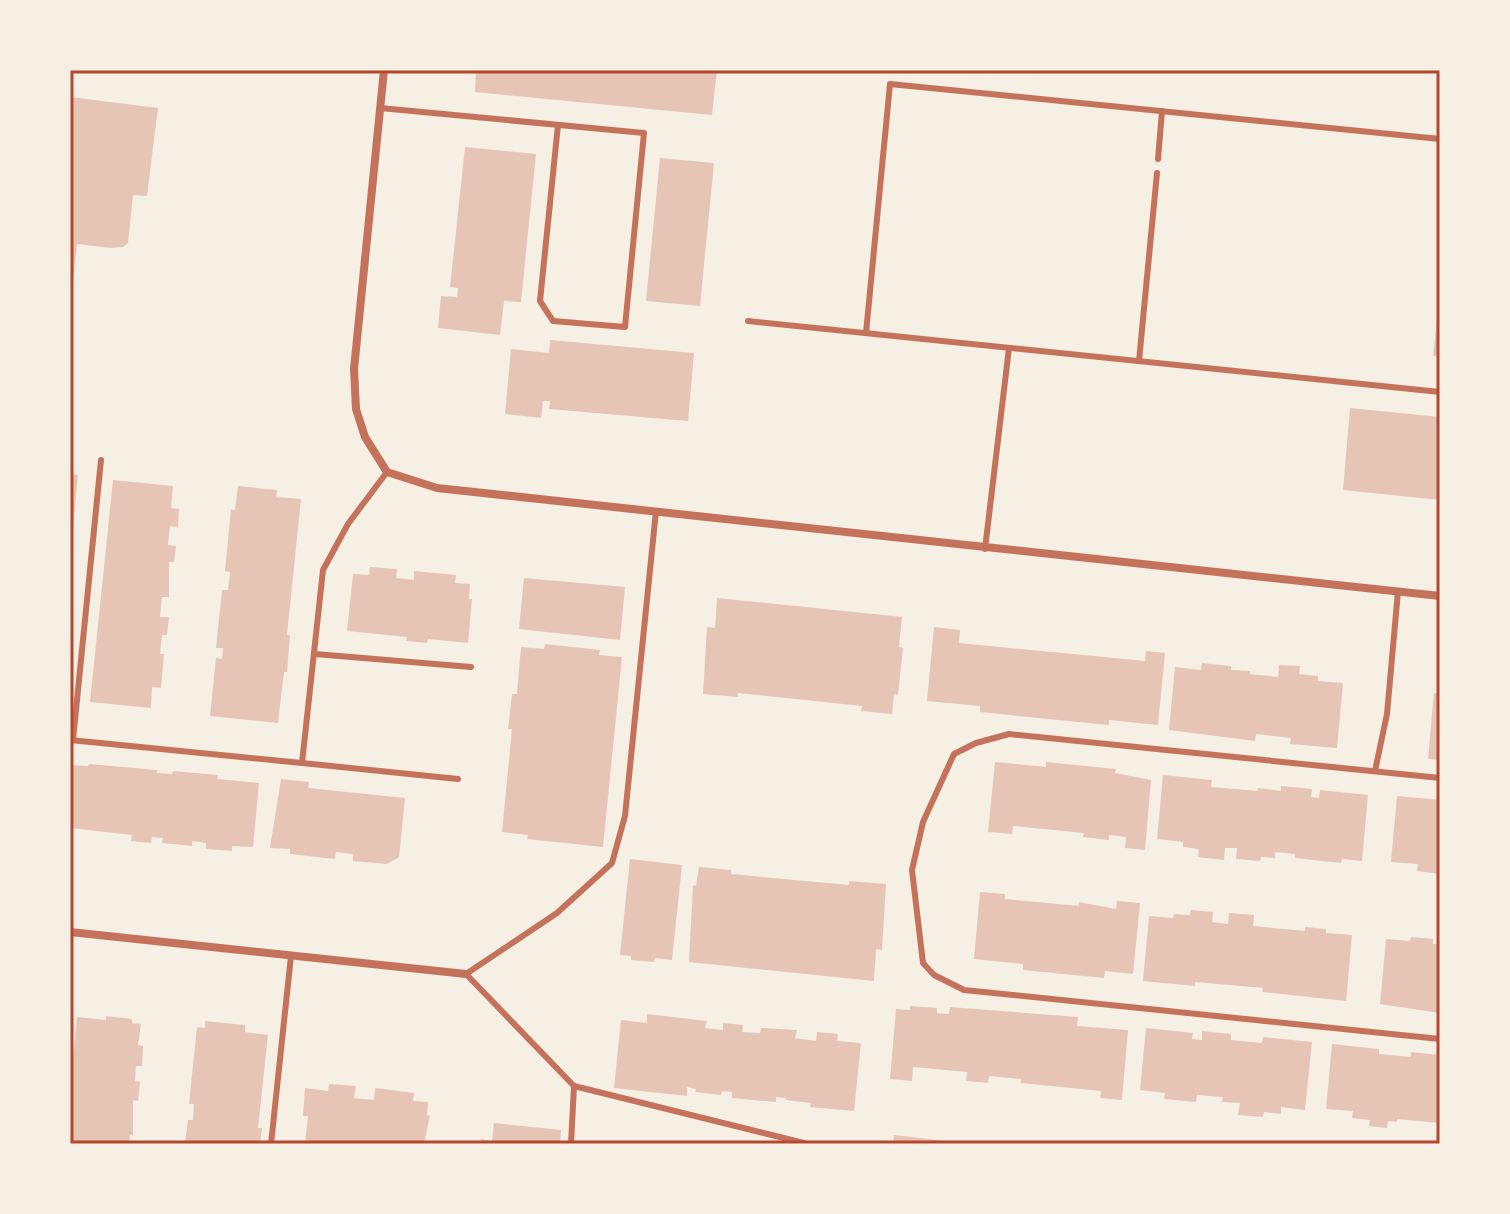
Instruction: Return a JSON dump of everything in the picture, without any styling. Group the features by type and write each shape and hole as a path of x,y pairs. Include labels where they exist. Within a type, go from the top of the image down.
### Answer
{"street":[{"path":"384,70 354,369 356,409 365,437 387,472 437,488 1440,596"},
{"path":"70,932 466,974"}],"lane":[{"path":"866,333 890,84 1440,139"},
{"path":"380,108 644,133 625,327 553,321 540,301 558,125"},
{"path":"1158,159 1162,111"},
{"path":"1139,361 1157,173"},
{"path":"748,321 1440,392"},
{"path":"985,549 1009,348"},
{"path":"101,460 72,740 458,779"},
{"path":"302,763 323,570 348,524 387,472"},
{"path":"656,511 625,816 612,863 557,913 466,974 574,1086 808,1144"},
{"path":"1375,771 1387,714 1398,591"},
{"path":"315,654 471,667"},
{"path":"1440,778 1009,734 976,743 954,754 923,822 912,870 923,963 934,975 964,990 1440,1039"},
{"path":"271,1144 291,956"},
{"path":"571,1144 574,1086"}],"building":[{"path":"476,70 717,70 712,115 475,92"},
{"path":"70,97 158,108 147,196 133,195 128,243 123,247 111,248 77,244 73,281 70,281"},
{"path":"465,147 536,154 521,302 504,301 500,335 438,328 441,296 457,297 458,288 450,287"},
{"path":"660,158 714,163 700,306 646,301"},
{"path":"1438,309 1440,356 1433,356"},
{"path":"550,340 694,353 688,421 549,409 550,401 543,401 541,418 505,414 511,349 549,353"},
{"path":"1350,408 1440,417 1440,500 1343,490"},
{"path":"70,474 78,475 72,537 70,537"},
{"path":"113,480 173,486 171,508 179,509 178,527 170,526 168,545 176,546 174,562 169,562 169,597 162,597 160,617 169,617 167,635 162,635 161,688 152,687 151,708 90,702"},
{"path":"238,486 277,490 276,497 301,499 287,635 290,635 287,672 284,672 278,723 210,716 216,658 222,659 223,648 216,648 222,590 228,590 230,572 225,571 231,509 235,510"},
{"path":"370,567 397,569 396,578 414,580 414,571 456,575 455,583 470,584 469,599 472,599 468,643 428,639 427,643 406,641 407,637 347,631 353,574 369,575"},
{"path":"524,578 625,587 620,640 519,629"},
{"path":"717,598 902,617 899,647 903,648 898,695 894,694 892,714 861,711 862,706 738,693 738,697 703,694 707,627 715,628"},
{"path":"934,627 960,630 959,643 1145,661 1146,651 1165,653 1158,725 1109,720 1109,725 980,712 980,706 927,701"},
{"path":"545,644 600,650 599,655 622,657 603,847 527,839 528,835 502,832 512,729 508,729 512,694 517,694 521,647 544,649"},
{"path":"1202,663 1278,677 1279,665 1300,666 1299,674 1318,676 1318,681 1343,683 1337,748 1290,744 1291,738 1256,734 1255,741 1169,730 1175,667 1201,670"},
{"path":"1434,693 1440,694 1440,760 1428,759"},
{"path":"995,762 1046,767 1046,762 1116,769 1115,773 1151,780 1145,850 1125,848 1126,837 1109,835 1109,840 1083,837 1084,833 1013,826 1012,834 988,832"},
{"path":"70,765 157,770 157,773 172,774 173,771 218,775 217,779 259,783 253,847 232,846 232,851 206,849 206,843 192,841 192,846 162,843 163,838 152,837 151,843 131,841 132,835 70,828"},
{"path":"1163,775 1212,780 1211,787 1258,791 1258,788 1281,791 1281,786 1312,789 1311,797 1319,798 1320,790 1368,795 1362,861 1342,859 1341,863 1295,858 1295,854 1275,852 1275,858 1261,857 1260,861 1236,859 1237,848 1225,848 1224,860 1198,857 1199,849 1183,847 1183,842 1157,839"},
{"path":"281,779 309,782 308,788 405,798 399,857 387,864 353,861 353,854 336,852 335,859 290,854 290,849 270,848"},
{"path":"1397,796 1440,800 1440,874 1417,871 1418,864 1391,862"},
{"path":"630,859 682,865 672,960 631,960 631,956 620,955"},
{"path":"699,867 731,870 731,874 849,885 849,881 886,884 882,950 876,949 874,981 689,962 693,885 696,886"},
{"path":"980,892 1005,894 1005,899 1079,906 1079,902 1116,909 1117,901 1140,903 1133,974 1105,971 1104,978 1023,970 1023,964 974,959"},
{"path":"1191,910 1213,912 1212,922 1228,924 1229,913 1254,915 1253,926 1305,931 1305,927 1352,935 1346,1001 1262,992 1263,988 1143,981 1149,916 1173,918 1174,914 1190,915"},
{"path":"1411,937 1433,939 1433,944 1440,944 1440,1013 1380,1004 1386,939 1410,941"},
{"path":"910,1006 937,1008 937,1013 949,1014 950,1007 1078,1017 1077,1026 1128,1030 1122,1100 1100,1098 1101,1091 1021,1083 1021,1079 989,1076 988,1083 966,1081 967,1072 913,1067 912,1081 890,1079 896,1009 910,1010"},
{"path":"647,1014 707,1021 705,1028 723,1030 723,1023 743,1025 742,1032 760,1033 761,1028 797,1030 795,1038 816,1041 817,1032 838,1034 837,1041 861,1043 854,1111 810,1107 811,1103 786,1098 776,1097 776,1102 732,1098 732,1092 722,1091 721,1095 695,1092 696,1089 687,1087 687,1096 614,1088 621,1020 647,1023"},
{"path":"106,1016 132,1019 132,1023 141,1024 138,1045 143,1046 142,1066 136,1066 135,1081 140,1082 138,1101 133,1100 133,1135 130,1135 129,1144 70,1144 70,1087 77,1017 106,1020"},
{"path":"205,1021 245,1025 245,1032 268,1035 258,1128 262,1128 260,1144 185,1144 188,1120 193,1120 194,1104 189,1104 197,1027 205,1028"},
{"path":"1146,1028 1193,1033 1192,1039 1202,1040 1202,1031 1231,1034 1231,1040 1262,1043 1263,1037 1312,1042 1305,1110 1281,1107 1281,1114 1264,1112 1263,1117 1238,1115 1240,1103 1222,1102 1223,1097 1197,1095 1196,1102 1164,1099 1165,1093 1140,1090"},
{"path":"1332,1044 1379,1049 1379,1054 1411,1057 1411,1052 1440,1055 1440,1123 1397,1119 1397,1122 1388,1121 1387,1128 1369,1126 1370,1120 1352,1118 1353,1111 1326,1109"},
{"path":"329,1084 356,1086 354,1098 374,1100 375,1088 414,1093 413,1101 428,1102 427,1116 430,1115 424,1144 305,1144 308,1116 303,1116 305,1088 328,1091"},
{"path":"494,1123 561,1130 560,1144 481,1144 481,1139 492,1141"},
{"path":"894,1135 955,1142 955,1144 893,1144"}]}
